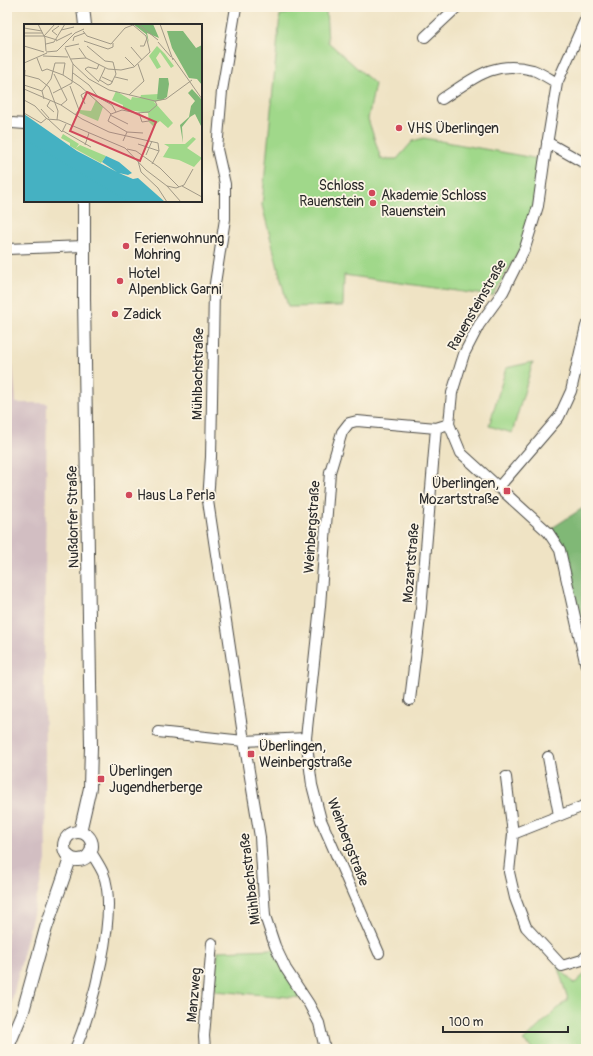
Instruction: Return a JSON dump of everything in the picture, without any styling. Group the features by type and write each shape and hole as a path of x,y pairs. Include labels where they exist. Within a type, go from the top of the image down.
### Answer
{"street":[{"path":"83,7 85,24"},
{"name":"Mühlbachstraße","path":"236,7 222,91 217,149 225,184 225,219 214,290 211,457 208,501 244,742 260,837 265,916 275,946 286,969 309,1004 319,1023 324,1049"},
{"path":"425,37 457,7"},
{"name":"Rauensteinstraße","path":"586,18 558,83 547,142 538,206 525,248 504,292 479,325 464,354 452,393 450,424 462,453 498,488 548,532 560,550 586,666"},
{"path":"442,99 488,70 508,66 534,70 558,83"},
{"path":"12,123 24,124"},
{"path":"547,142 586,164"},
{"name":"Nußdorfer Straße","path":"80,832 90,788 91,746 84,202"},
{"path":"7,249 84,246"},
{"path":"498,488 559,417 571,391 586,326"},
{"name":"Weinbergstraße","path":"379,953 321,820 312,784 306,738 320,606 330,472 342,432 348,423 357,421 436,428 450,424"},
{"name":"Mozartstraße","path":"410,700 421,609 436,428"},
{"path":"158,732 244,742 306,738"},
{"path":"548,757 560,815"},
{"path":"506,777 513,834 509,872 514,898 526,927 562,966 582,960 586,956"},
{"path":"513,834 586,804"},
{"path":"75,1049 84,1031 104,952 108,894 104,874 91,852 90,840 80,832 73,833 68,836 64,842 64,848 70,858 82,860 91,852"},
{"path":"7,1049 23,1011 46,928 70,858"},
{"name":"Manzweg","path":"205,1049 204,1036 212,943"}],"shaded area":[{"path":"7,366 13,366 16,403 47,403 44,664 46,860 7,1021"}],"green space":[{"path":"298,7 321,7 326,9 328,42 375,84 368,119 381,159 397,159 413,141 424,138 539,159 534,205 521,248 493,296 344,275 343,306 288,307 262,205 280,15 295,12"},
{"path":"533,362 512,433 489,426 506,368"},
{"path":"586,506 586,561 584,562 586,574 586,650 566,553 552,528"},
{"path":"274,949 301,998 215,991 218,951"},
{"path":"557,965 574,984 586,973 586,1049 533,1049 523,1041 568,999"}],"place":[{"name":"VHS Überlingen","path":"399,128"},
{"name":"Schloss Rauenstein","path":"372,193"},
{"name":"Akademie Schloss Rauenstein","path":"373,203"},
{"name":"Ferienwohnung Mohring","path":"126,246"},
{"name":"Hotel Alpenblick Garni","path":"120,281"},
{"name":"Zadick","path":"115,314"},
{"name":"Überlingen, Mozartstraße","path":"507,491"},
{"name":"Haus La Perla","path":"129,495"},
{"name":"Überlingen, Weinbergstraße","path":"251,754"},
{"name":"Überlingen Jugendherberge","path":"101,779"}]}
